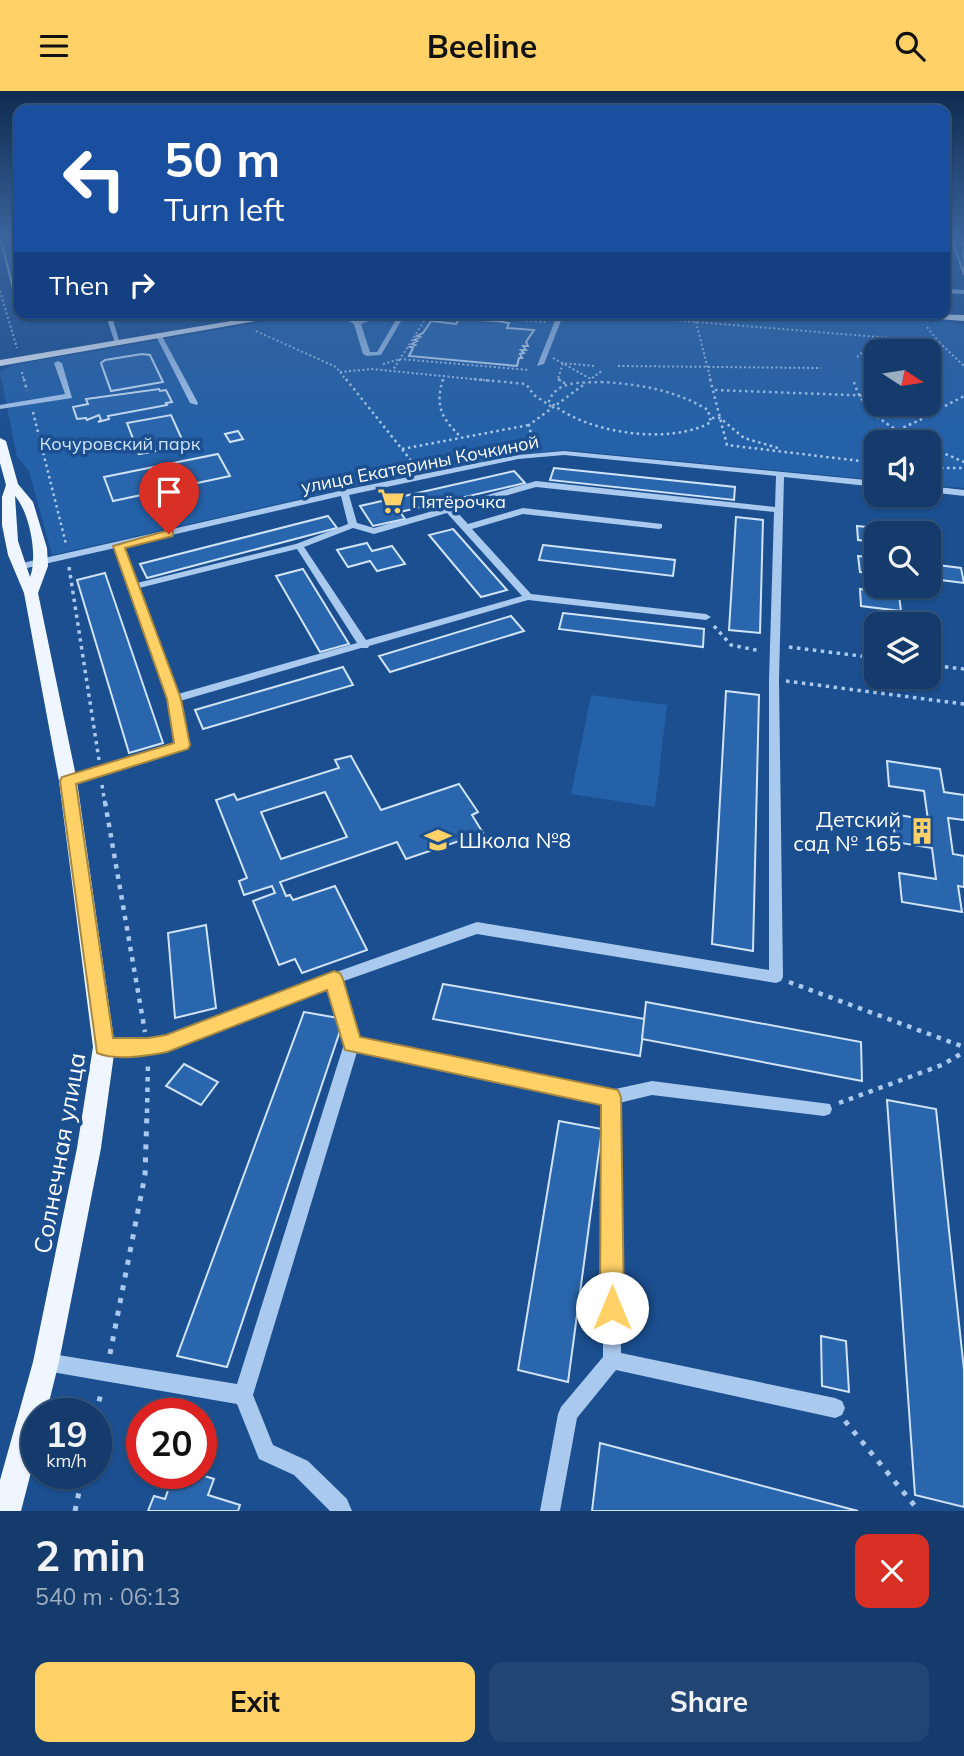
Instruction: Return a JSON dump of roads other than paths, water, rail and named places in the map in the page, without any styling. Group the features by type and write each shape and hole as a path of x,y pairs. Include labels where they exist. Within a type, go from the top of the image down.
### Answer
{"main road":[{"path":"0,363 261,319"},
{"name":"Солнечная улица","path":"0,441 12,485 24,497 32,515 42,562"},
{"name":"Солнечная улица","path":"6,1511 46,1362 89,1148 104,1047 68,781 31,593 18,567 8,517 8,497 12,485"},
{"path":"31,593 42,562"}],"street":[{"path":"110,319 118,343"},
{"path":"349,319 357,323 367,354 379,354 400,319"},
{"path":"357,323 367,319"},
{"path":"540,364 559,319"},
{"path":"159,336 194,403"},
{"path":"0,407 69,395 58,363"},
{"name":"улица Екатерины Кочкиной","path":"18,567 344,493 518,457 564,453 864,483"},
{"path":"104,1047 148,1047 167,1043 477,928 776,977 774,680 780,473"},
{"path":"133,586 299,545 353,525 374,531 536,484 778,510"},
{"path":"941,490 964,493"},
{"path":"344,493 353,525"},
{"path":"448,508 527,597"},
{"path":"465,528 523,511 659,526"},
{"path":"299,545 364,646"},
{"path":"174,699 527,597 706,617"},
{"path":"46,1362 243,1395 352,1044 334,979"},
{"path":"550,1511 568,1414 612,1360 611,1097 652,1088 824,1109"},
{"path":"612,1360 835,1408"}],"lane":[{"path":"68,781 182,745 174,699 119,546"},
{"path":"352,1044 611,1097"},
{"path":"243,1395 267,1452 301,1468 342,1511"}],"place":[{"name":"Пятёрочка","path":"391,501"},
{"name":"Детский сад № 165","path":"922,831"},
{"name":"Школа №8","path":"438,840"}],"park label":[{"name":"Кочуровский парк","path":"120,443"}]}
